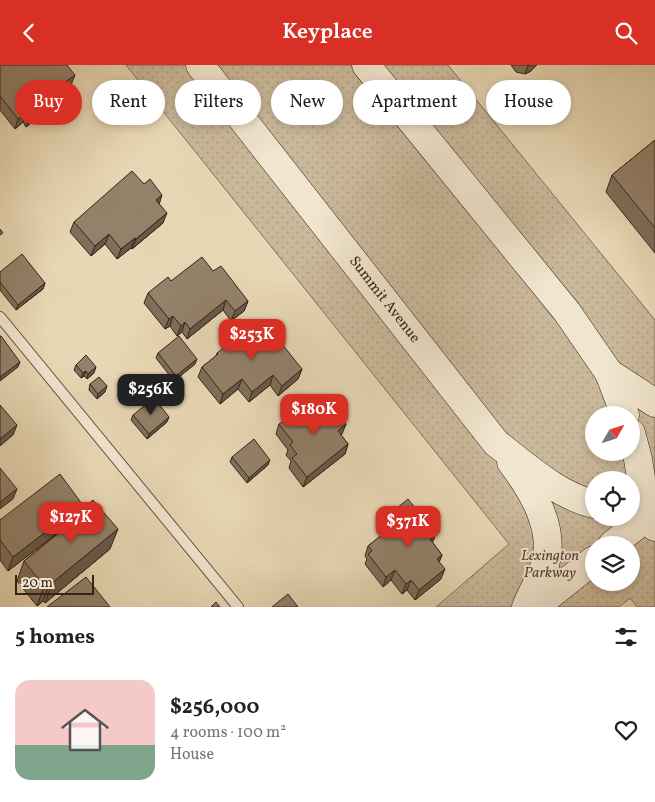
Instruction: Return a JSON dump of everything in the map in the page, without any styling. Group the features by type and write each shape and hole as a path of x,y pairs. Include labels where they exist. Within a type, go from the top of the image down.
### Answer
{"street":[{"name":"Summit Avenue","path":"200,65 496,443 560,490 585,502"},
{"path":"366,65 567,312 609,373 622,406"},
{"path":"609,373 655,403"},
{"path":"496,443 520,474 536,501 546,532 548,552 545,565 526,607"},
{"path":"623,536 649,514 638,461"},
{"path":"535,607 585,566"}],"lane":[{"path":"0,317 238,607"}],"green space":[{"name":"Lexington Parkway","path":"126,65 448,65 460,80 353,80 353,125 476,125 476,99 486,112 486,125 497,125 655,320 655,607 637,607 630,598 619,607 436,607 509,544 165,114 165,80 138,80"}],"building":[{"path":"0,65 67,65 75,75 68,80 15,80 15,115 0,97"},
{"path":"655,140 655,228 612,175"},
{"path":"132,171 144,184 150,179 162,195 156,200 167,213 121,249 109,234 95,246 74,222"},
{"path":"22,254 45,283 18,305 0,282 0,272"},
{"path":"202,257 213,271 221,266 248,301 235,311 226,300 190,329 185,322 181,326 173,316 169,319 148,293 168,277 171,281"},
{"path":"255,322 269,338 274,334 302,369 282,386 273,375 252,392 242,379 223,394 202,367"},
{"path":"0,336 20,362 0,377"},
{"path":"179,336 197,359 176,376 158,353"},
{"path":"86,355 96,367 88,374 86,371 83,373 76,365"},
{"path":"99,377 107,386 98,394 90,384"},
{"path":"154,398 169,417 149,434 133,415"},
{"path":"312,399 323,412 331,406 346,424 338,431 348,444 307,477 292,458 297,454 290,445 293,442 279,424"},
{"path":"0,405 17,425 0,439"},
{"path":"254,439 270,460 249,478 232,457"},
{"path":"0,468 17,489 0,502"},
{"path":"60,474 82,504 13,557 0,540 0,520"},
{"path":"408,499 436,534 430,539 442,555 437,559 445,569 419,590 411,580 406,584 395,570 386,577 368,554 372,551 368,546 393,526 386,517"},
{"path":"93,500 118,529 52,583 51,581 44,586 24,561 65,528 63,525"},
{"path":"86,577 110,607 47,607"},
{"path":"288,594 298,607 272,607"},
{"path":"216,602 220,607 211,607"}]}
